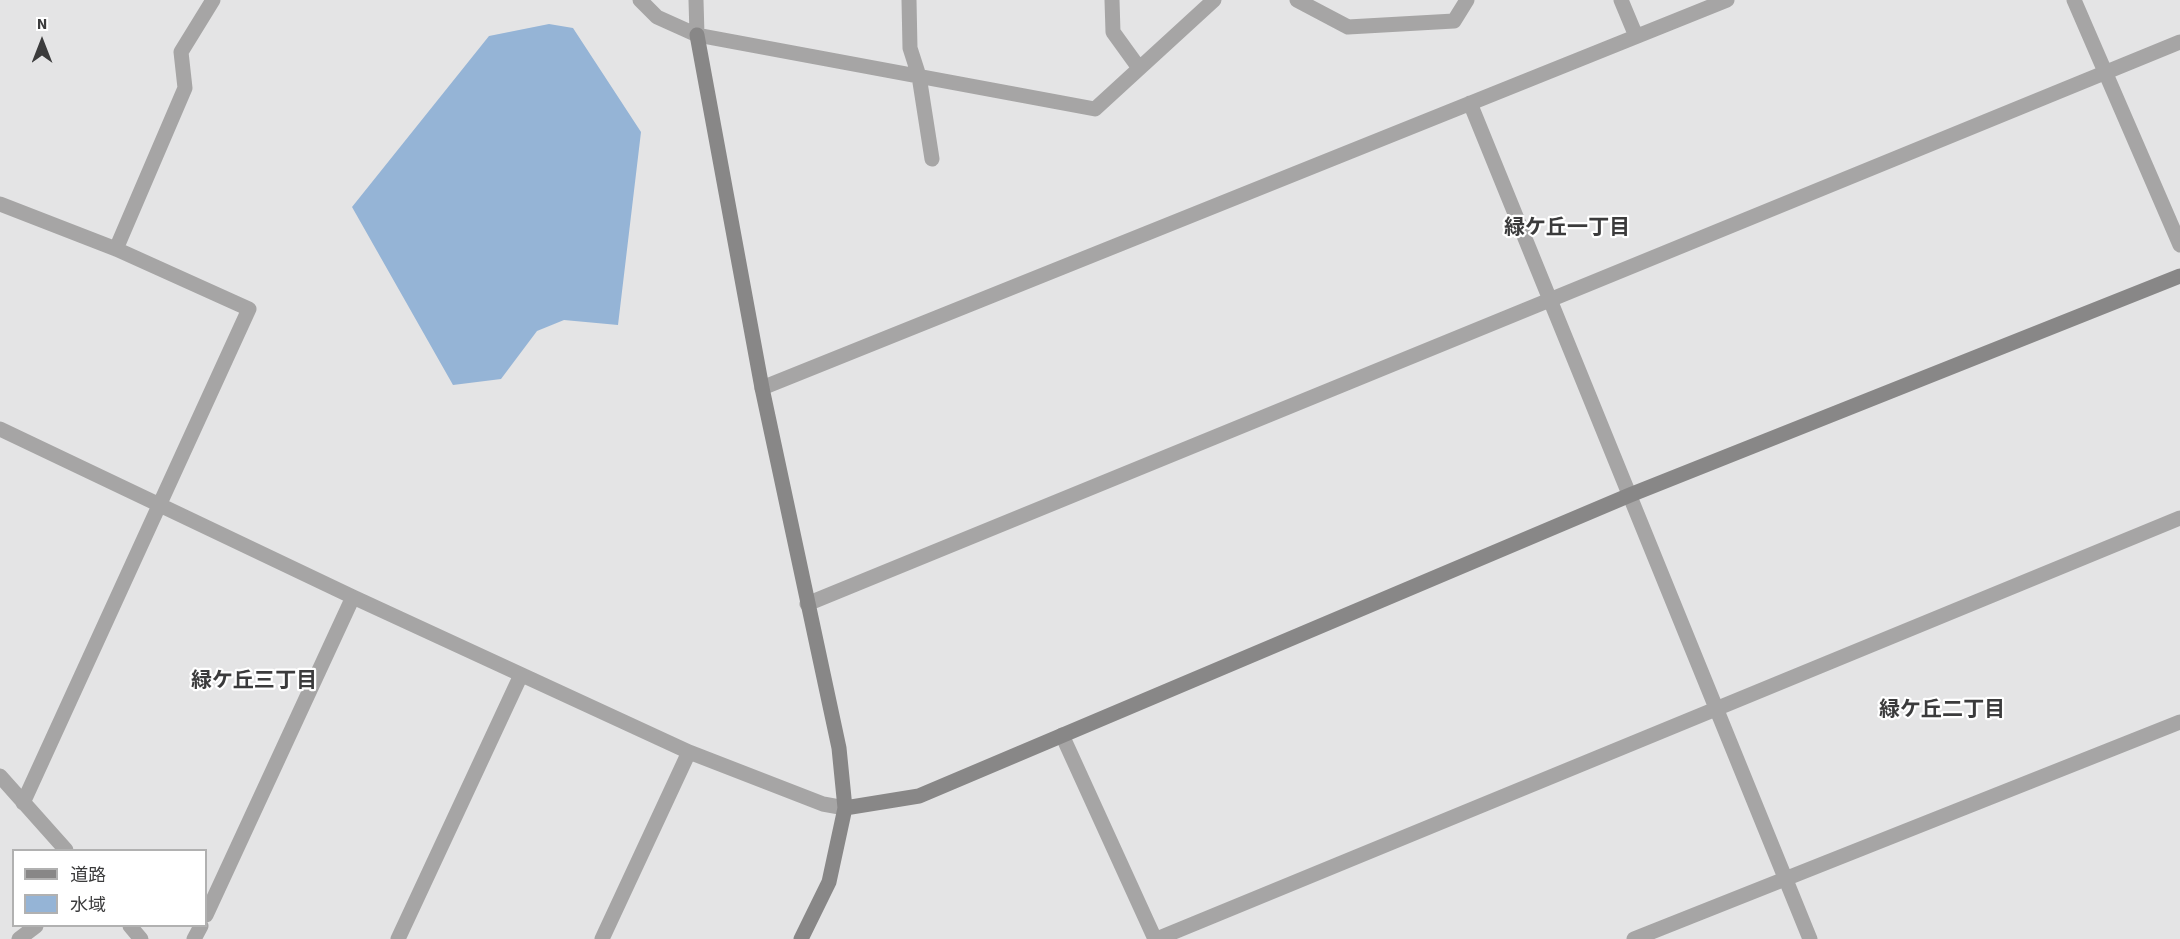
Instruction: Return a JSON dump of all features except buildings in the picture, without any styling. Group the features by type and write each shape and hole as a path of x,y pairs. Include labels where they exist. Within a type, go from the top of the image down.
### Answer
{"street":[{"path":"116,249 185,88 181,52 213,0"},
{"path":"640,0 657,17 697,35 1095,109 1214,0"},
{"path":"696,0 697,35 762,388 839,748 845,808 829,882 801,939"},
{"path":"909,0 910,48 919,76 932,159"},
{"path":"1112,0 1113,32 1139,68"},
{"path":"1304,2 1348,27 1454,21 1467,0"},
{"path":"1621,0 1636,36"},
{"path":"762,388 1727,0"},
{"path":"2074,0 2180,245"},
{"path":"807,604 2180,42"},
{"path":"1470,103 1810,939"},
{"path":"0,204 116,249 249,309 23,803"},
{"path":"0,429 353,597 689,752 823,804 845,808 919,796 1630,495 2180,276"},
{"path":"1062,735 1156,939 2180,518"},
{"path":"207,913 353,597"},
{"path":"398,939 521,675"},
{"path":"1634,939 2180,722"},
{"path":"602,939 689,752"},
{"path":"0,776 65,849"},
{"path":"19,939 35,927"},
{"path":"131,927 141,939"}],"water":[{"path":"549,24 573,28 641,132 618,325 564,320 537,331 501,379 453,385 352,207 489,36"}],"district":[{"name":"緑ケ丘一丁目","path":"1567,229"},
{"name":"緑ケ丘三丁目","path":"254,682"},
{"name":"緑ケ丘二丁目","path":"1942,711"}]}
